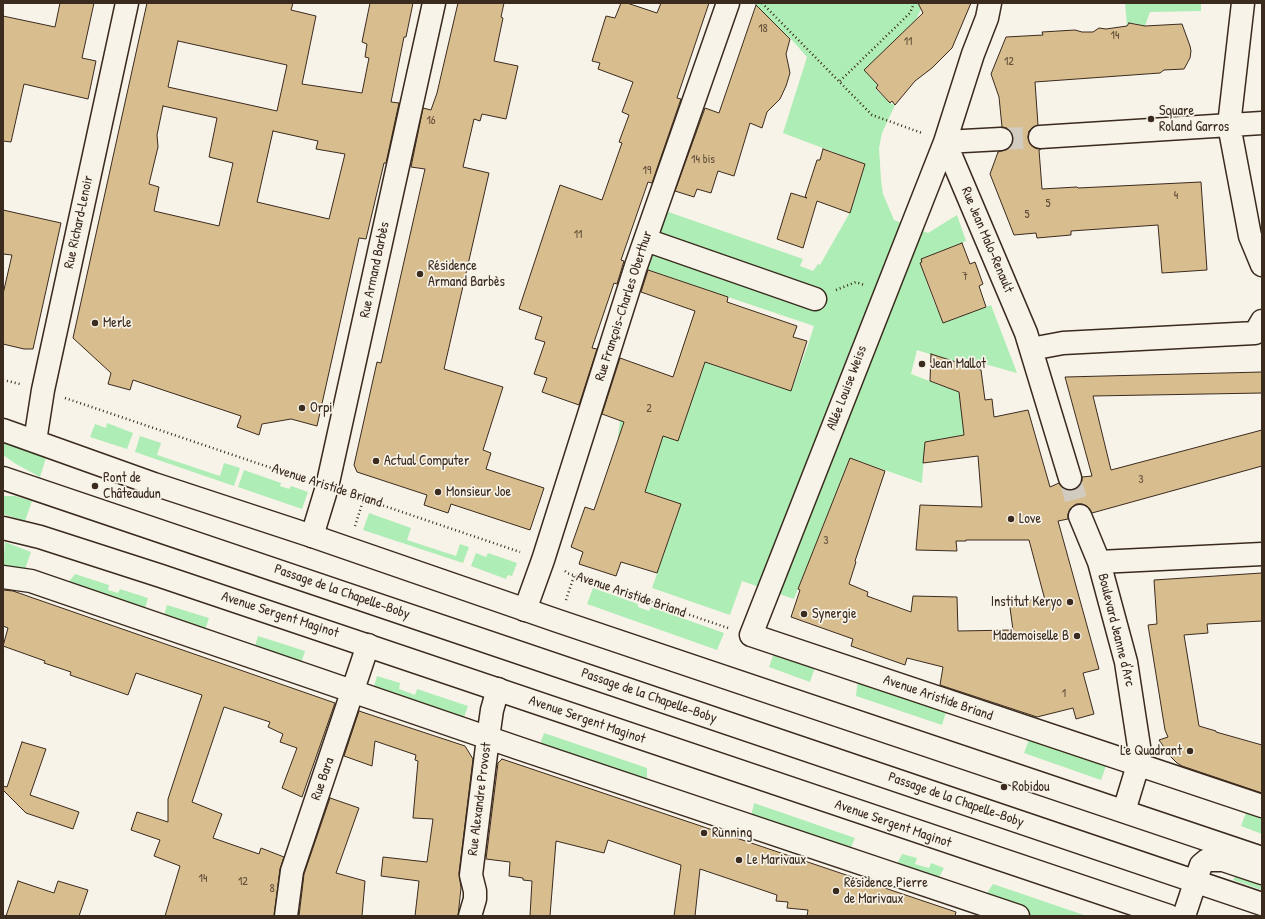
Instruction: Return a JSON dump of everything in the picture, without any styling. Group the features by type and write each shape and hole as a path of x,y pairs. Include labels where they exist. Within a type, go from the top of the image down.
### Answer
{"street":[{"name":"Rue Richard-Lenoir","path":"35,441 43,390 127,3"},
{"name":"Rue Armand Barbès","path":"312,536 327,487 434,3"},
{"name":"Rue François-Charles Oberthur","path":"525,610 543,560 646,240 728,3"},
{"path":"990,3 987,18 973,54 945,142 1001,139"},
{"path":"1244,3 1229,125 1250,236 1262,265"},
{"path":"1040,137 1262,123"},
{"name":"Allée Louise Weiss","path":"751,635 945,142"},
{"name":"Rue Jean Malo-Renault","path":"945,142 1026,333 1070,478"},
{"path":"646,240 815,299"},
{"path":"1031,349 1063,343 1258,327"},
{"path":"3,430 154,484 312,536 525,610 1262,858"},
{"name":"Passage de la Chapelle-Boby","path":"3,464 36,488"},
{"name":"Passage de la Chapelle-Boby","path":"3,478 1262,904"},
{"name":"Passage de la Chapelle-Boby","path":"3,488 36,488"},
{"path":"1080,516 1099,562"},
{"name":"Avenue Sergent Maginot","path":"3,528 40,537 368,645 1169,916"},
{"name":"Boulevard Jeanne d'Arc","path":"1124,811 1138,765 1140,753 1126,662 1099,562 1262,554"},
{"path":"3,577 30,581 352,692 1018,916"},
{"name":"Avenue Aristide Briand","path":"751,635 1262,806"},
{"name":"Rue Bara","path":"286,916 292,871 368,645"},
{"name":"Rue Alexandre Provost","path":"476,914 475,891 471,875 492,710 498,689"},
{"path":"1184,916 1201,865 1207,860 1223,860 1262,873"}],"path":[{"path":"762,3 872,115 945,142"},
{"path":"840,81 910,12 914,3"},
{"path":"815,299 856,282 885,294"},
{"name":"Avenue Aristide Briand","path":"3,380 43,390 327,487 364,498 557,564 567,573 574,576 751,635"},
{"path":"353,531 364,498"},
{"path":"565,601 574,576"}],"green space":[{"path":"756,3 921,3 921,9 916,20 865,70 878,85 876,89 890,103 895,105 882,133 879,148 883,194 894,220 928,233 957,215 966,241 921,259 922,262 920,263 932,297 942,321 946,322 991,305 1017,373 956,356 954,362 917,350 911,374 959,392 964,435 925,442 922,483 850,458 794,599 742,581 730,615 652,588 681,504 645,492 617,445 620,420 678,441 705,362 791,391 814,326 636,266 657,208 803,259 800,266 813,271 818,264 820,265 849,214 865,164 783,133 807,57 756,5"},
{"path":"1125,3 1201,3 1201,11 1150,12 1145,26 1132,23 1127,26"},
{"path":"107,423 133,433 127,449 90,437 95,424 106,428"},
{"path":"140,436 161,443 157,455 220,476 224,463 240,468 234,486 135,452"},
{"path":"3,443 46,458 40,477 3,455"},
{"path":"244,470 281,483 280,486 289,489 291,486 308,492 302,509 238,487"},
{"path":"3,496 15,496 32,501 25,521 3,514"},
{"path":"369,513 411,528 407,540 456,556 460,544 469,547 463,563 363,530"},
{"path":"5,542 31,552 23,575 3,568"},
{"path":"476,553 486,557 488,553 517,563 512,576 508,575 506,579 471,566"},
{"path":"75,574 109,585 108,590 118,593 120,589 148,598 143,615 63,589"},
{"path":"593,588 638,604 638,607 649,611 651,607 724,633 717,650 587,604"},
{"path":"167,605 209,618 203,636 162,622"},
{"path":"258,636 305,651 299,669 253,653"},
{"path":"775,650 816,664 810,682 769,667"},
{"path":"377,676 400,683 399,689 415,695 417,689 468,706 462,723 372,693"},
{"path":"858,678 947,709 942,725 856,696"},
{"path":"544,733 647,768 647,787 538,750"},
{"path":"1030,737 1107,763 1101,780 1024,753"},
{"path":"754,803 855,838 848,854 750,821"},
{"path":"1247,810 1262,815 1262,834 1241,826"},
{"path":"902,854 917,858 915,864 929,868 931,863 944,868 935,885 894,870"},
{"path":"1236,875 1262,884 1262,890 1233,880"},
{"path":"993,884 1084,915 1031,916 983,899"}],"building":[{"path":"60,3 94,3 82,58 96,61 88,99 24,84 11,142 3,141 3,16 55,27"},
{"path":"147,3 293,3 291,10 316,16 302,84 362,93 369,58 365,57 367,44 362,42 370,3 413,3 406,37 404,37 391,102 399,103 386,163 384,163 366,239 359,238 317,426 291,419 262,424 259,435 237,427 241,416 133,380 130,390 108,384 111,373 73,338","holes":["178,41 287,65 277,111 168,87","163,106 217,118 209,157 233,163 219,226 154,211 159,187 149,184 158,147 157,135","273,131 318,141 316,149 345,154 329,219 257,202"]},
{"path":"458,3 504,3 501,17 503,18 494,61 518,66 506,119 482,114 480,121 474,119 463,167 489,173 444,369 503,387 483,450 491,453 486,469 544,488 530,530 451,504 448,513 424,505 427,495 357,472 354,465 377,362 381,363 425,169 411,167 423,108 431,110 437,93"},
{"path":"621,3 627,3 657,13 661,3 709,3 677,98 681,99 652,183 648,182 621,260 624,261 617,284 614,283 592,348 597,349 579,405 542,392 547,378 534,374 545,342 535,339 542,317 519,309 560,185 602,200 622,143 619,142 629,115 622,112 633,82 598,69 600,63 592,61 606,16 615,18"},
{"path":"918,3 971,3 952,48 932,68 915,81 895,105 892,101 890,103 876,88 878,85 864,70 923,13"},
{"path":"756,5 790,39 786,54 790,73 786,86 780,99 767,112 762,128 750,123 734,176 718,171 711,193 697,189 694,197 675,191 705,108 719,113"},
{"path":"1129,23 1145,26 1182,24 1190,46 1190,58 1184,69 1164,70 1160,73 1035,82 1038,125 1029,131 1028,137 1030,144 1035,148 1041,149 1039,150 1042,189 1201,182 1207,270 1162,273 1158,225 1071,231 1071,235 1037,238 1036,233 1014,235 990,174 998,152 1008,149 1012,145 1013,139 1011,132 1007,128 1002,127 999,97 991,74 1006,37 1043,35 1042,32 1075,30 1082,32 1093,32 1099,28 1106,29 1127,26"},
{"path":"823,149 865,164 850,213 817,201 803,248 777,239 791,193 807,198 805,197 817,160 820,160"},
{"path":"3,210 61,223 33,349 24,349 3,344 3,294 12,255 3,254"},
{"path":"962,243 970,264 975,262 983,284 979,286 986,307 943,323 920,263 922,262 921,259"},
{"path":"648,270 728,297 727,302 797,326 793,337 807,341 791,391 705,362 678,441 663,436 645,492 681,504 657,573 621,562 616,576 579,564 583,552 571,547 585,507 594,510 624,422 602,414 620,358 673,377 695,311 641,292"},
{"path":"931,354 981,370 985,400 992,399 994,417 1028,410 1050,487 1059,483 1062,487 1068,490 1073,490 1079,487 1082,477 1092,476 1065,377 1262,372 1262,393 1093,396 1111,470 1262,430 1262,466 1092,513 1087,506 1076,504 1070,509 1068,519 1058,521 1099,669 1083,673 1094,714 1076,719 1073,708 1037,717 940,685 943,667 907,658 905,665 851,646 853,639 791,617 800,590 798,589 850,458 885,471 855,561 856,562 849,584 868,592 867,596 911,612 913,596 957,597 958,631 1013,630 1009,600 1045,600 1029,540 966,540 956,541 957,551 916,550 920,505 982,507 978,456 923,463 925,442 964,435 959,392 930,381"},
{"path":"1262,573 1262,621 1207,624 1208,633 1184,635 1199,726 1262,745 1262,793 1182,766 1170,756 1159,740 1168,737 1165,730 1148,625 1157,624 1154,580"},
{"path":"3,590 13,591 335,703 302,797 282,788 297,748 280,742 283,734 268,727 270,722 224,707 192,802 222,814 213,838 259,854 261,848 284,857 280,869 274,916 165,916 180,866 154,856 160,840 131,830 137,812 168,822 168,799 202,695 136,673 128,695 70,675 71,672 44,663 45,661 3,646 8,628 3,626"},
{"path":"359,711 465,746 473,759 459,873 461,888 458,916 415,916 419,881 381,876 383,857 427,862 433,819 413,818 418,761 415,760 416,755 375,741 372,766 344,756"},
{"path":"22,742 46,749 30,795 79,812 73,829 26,813 3,790 3,786 7,787"},
{"path":"502,759 956,912 955,916 807,916 808,910 787,908 788,902 776,901 777,895 700,869 695,916 674,916 681,865 608,840 604,853 556,841 550,916 530,916 532,881 509,876 510,862 486,859 498,763"},
{"path":"330,798 359,808 336,873 365,881 362,916 299,916 304,874"},
{"path":"18,881 54,893 58,881 88,890 79,916 6,916"}],"tunnel":[{"path":"1001,139 1040,137"},
{"path":"1070,478 1080,516"}],"place":[{"name":"Square Roland Garros","path":"1151,119"},
{"name":"Résidence Armand Barbès","path":"420,274"},
{"name":"Merle","path":"95,323"},
{"name":"Jean Mallot","path":"922,364"},
{"name":"Orpi","path":"302,408"},
{"name":"Actual Computer","path":"376,461"},
{"name":"Pont de Châteaudun","path":"95,486"},
{"name":"Monsieur Joe","path":"438,492"},
{"name":"Love","path":"1011,519"},
{"name":"Institut Keryo","path":"1070,602"},
{"name":"Synergie","path":"804,614"},
{"name":"Mademoiselle B","path":"1077,636"},
{"name":"Le Quadrant","path":"1190,751"},
{"name":"Robidou","path":"1004,787"},
{"name":"Running","path":"704,833"},
{"name":"Le Marivaux","path":"739,860"},
{"name":"Résidence Pierre de Marivaux","path":"836,891"}]}
